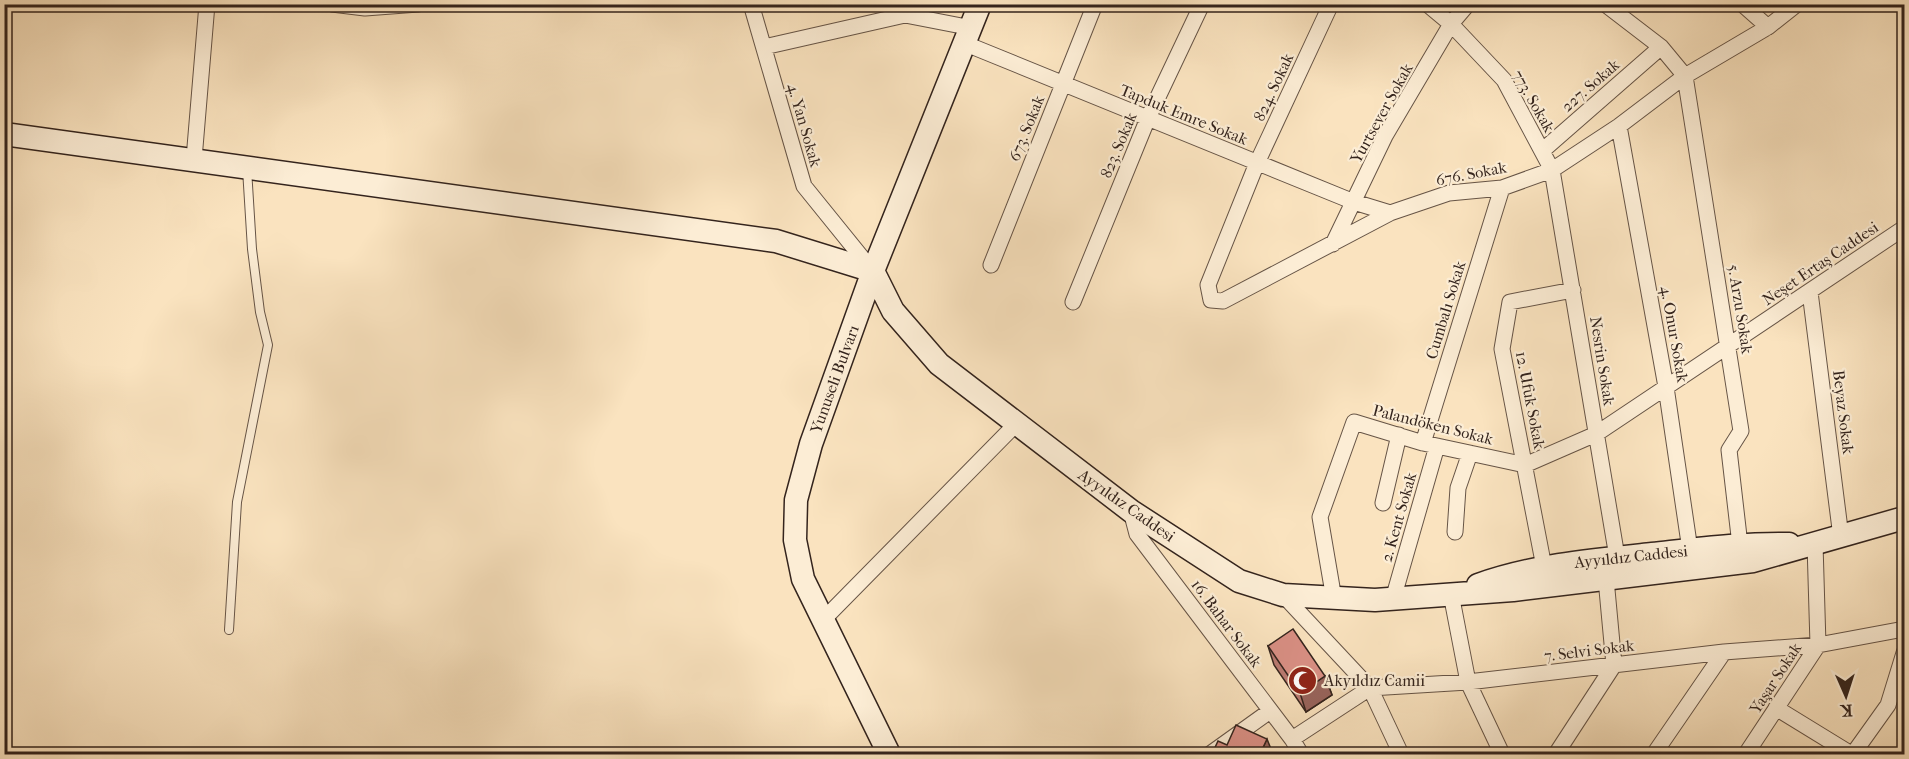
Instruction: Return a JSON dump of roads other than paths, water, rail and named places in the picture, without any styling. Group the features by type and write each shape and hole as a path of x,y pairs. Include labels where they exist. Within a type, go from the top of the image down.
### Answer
{"main road":[{"name":"Yunuseli Bulvarı","path":"889,754 803,579 795,540 796,500 812,444 873,271 980,4"},
{"path":"4,134 776,242 873,271"},
{"name":"Ayyıldız Caddesi","path":"873,271 893,311 939,364 1131,511 1239,580 1283,595 1334,599 1393,599 1606,579 1754,561 1905,518"},
{"name":"Ayyıldız Caddesi","path":"1451,594 1506,574 1544,567 1740,544 1815,544"}],"street":[{"path":"194,159 207,4"},
{"path":"332,4 365,8 409,5"},
{"name":"4. Yan Sokak","path":"751,4 804,186 873,271"},
{"name":"673. Sokak","path":"991,265 1095,4"},
{"name":"823. Sokak","path":"1072,302 1148,118 1202,4"},
{"name":"824. Sokak","path":"1208,285 1257,163 1330,4"},
{"name":"773. Sokak","path":"1427,4 1452,24 1504,81 1552,170"},
{"name":"Yurtsever Sokak","path":"1334,244 1386,136 1452,24 1468,4"},
{"path":"1605,4 1661,47 1685,76"},
{"path":"1742,4 1768,27"},
{"name":"676. Sokak","path":"1208,285 1211,300 1223,301 1390,213 1449,193 1502,188 1552,170 1619,126 1685,76 1768,27 1797,4"},
{"name":"Tapduk Emre Sokak","path":"764,47 904,15 969,36 1063,84 1354,202 1390,213"},
{"name":"227. Sokak","path":"1542,151 1661,47"},
{"name":"5. Arzu Sokak","path":"1685,76 1741,431 1729,450 1740,544"},
{"name":"4. Onur Sokak","path":"1619,126 1666,387 1690,550"},
{"name":"Nesrin Sokak","path":"1552,170 1617,557"},
{"name":"Cumbalı Sokak","path":"1430,444 1502,188"},
{"name":"Neşet Ertaş Caddesi","path":"1666,387 1904,230"},
{"name":"12. Ufuk Sokak","path":"1544,567 1502,349 1510,302 1573,290"},
{"name":"Beyaz Sokak","path":"1810,292 1841,537"},
{"path":"1525,465 1596,434 1666,387"},
{"name":"Palandöken Sokak","path":"1334,599 1320,517 1354,422 1430,444 1525,465"},
{"path":"823,620 1017,423"},
{"path":"1383,503 1399,435"},
{"name":"2. Kent Sokak","path":"1393,599 1430,444"},
{"path":"1455,532 1458,488 1470,453"},
{"name":"16. Bahar Sokak","path":"1131,511 1137,534 1301,754"},
{"name":"Yaşar Sokak","path":"1746,754 1818,645 1815,544"},
{"path":"1556,754 1614,665 1606,579"},
{"path":"1451,594 1468,682 1502,754"},
{"path":"1283,595 1370,688 1401,754"},
{"name":"7. Selvi Sokak","path":"1292,739 1370,688 1468,682 1724,652 1818,645 1905,629"},
{"path":"1654,754 1724,652"},
{"path":"1776,708 1852,754 1888,705 1905,653"},
{"path":"1210,754 1270,711"}],"lane":[{"path":"229,630 237,502 268,345 260,312 252,249 247,167"}],"place":[{"name":"Akyıldız Camii","path":"1303,680"}]}
